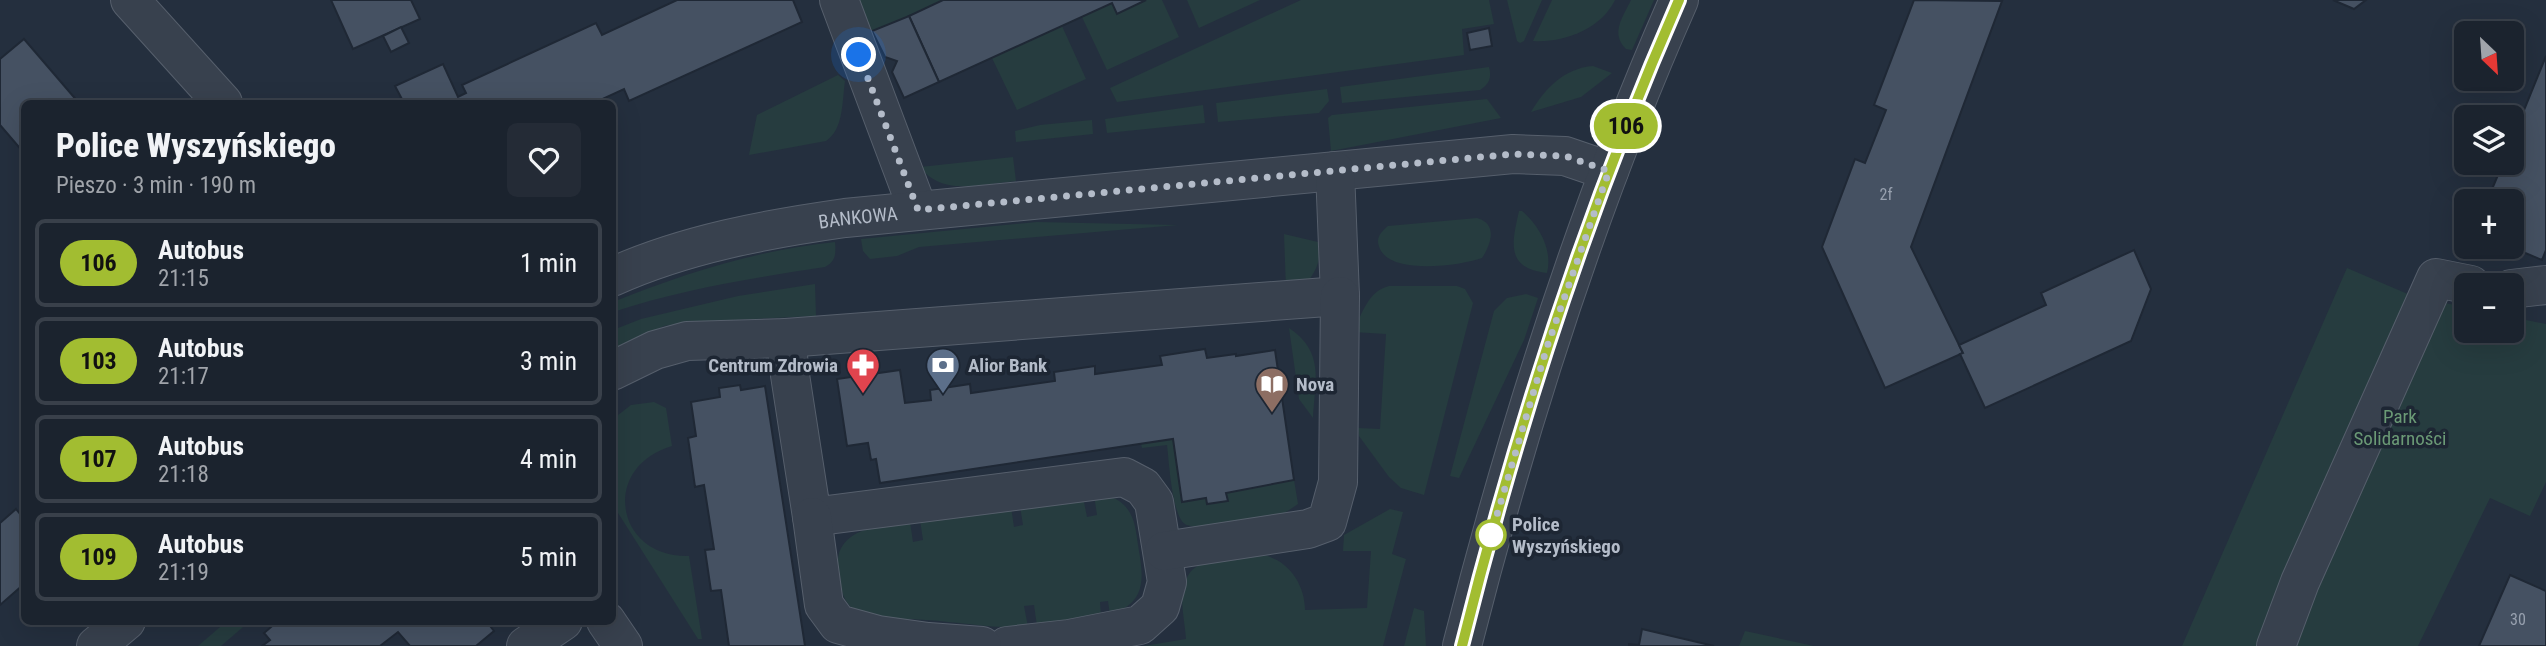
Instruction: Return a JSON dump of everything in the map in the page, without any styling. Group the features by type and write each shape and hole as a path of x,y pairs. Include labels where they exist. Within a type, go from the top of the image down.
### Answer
{"street":[{"path":"130,0 220,100"},
{"path":"839,0 918,210"},
{"path":"1462,646 1519,437 1558,314 1609,171 1679,0"},
{"name":"BANKOWA","path":"616,276 699,246 777,228 918,210 1513,154 1565,156 1609,171"},
{"path":"1164,551 1308,529 1327,522 1338,482 1340,296 1335,171"},
{"path":"2276,646 2300,582 2436,278 2454,282"},
{"path":"2524,288 2546,285"},
{"path":"616,369 655,350 687,341 786,338 1340,296"},
{"path":"786,338 824,605 838,624 862,632 903,639 982,646"},
{"path":"812,517 1124,477 1143,487 1154,502 1164,551 1167,582 1160,607 1140,625 1069,639 1007,646"},
{"path":"526,646 557,625"},
{"path":"609,625 623,646"}],"green space":[{"path":"855,0 943,0 866,35"},
{"path":"1146,0 1162,0 1179,37 1107,70 1082,17 1112,3 1117,13"},
{"path":"1187,0 1260,0 1199,28"},
{"path":"1301,0 1489,0 1494,24 1462,29 1464,55 1117,102 1110,88"},
{"path":"1507,0 1542,0 1524,41 1520,43 1517,41"},
{"path":"1552,0 1615,0 1601,19 1580,32 1557,40 1533,41"},
{"path":"1631,0 1654,0 1632,50 1626,49 1621,43 1618,31"},
{"path":"1062,26 1086,79 1017,110 992,58"},
{"path":"1593,66 1612,73 1581,97 1531,112 1549,87 1565,75"},
{"path":"1489,67 1489,80 1480,90 1342,103 1340,87"},
{"path":"838,75 845,81 841,114 832,136 826,141 749,155 757,115"},
{"path":"1327,89 1329,101 1319,113 1218,122 1216,103"},
{"path":"1487,99 1501,118 1331,151 1328,118 1332,115"},
{"path":"1203,105 1205,123 1107,133 1105,119"},
{"path":"1092,120 1093,134 1016,142 1015,131 1040,125"},
{"path":"1013,157 1016,181 977,186 940,182 920,167"},
{"path":"1519,211 1528,217 1543,239 1548,256 1547,273 1524,266 1518,260 1514,243"},
{"path":"1477,218 1488,225 1491,235 1482,258 1472,261 1443,266 1411,265 1387,257 1378,242 1379,236 1388,226"},
{"path":"1037,222 1178,225 919,247 897,256 870,259 863,251 861,239"},
{"path":"1284,234 1318,242 1319,254 1316,268 1307,283 1286,289"},
{"path":"835,242 834,257 825,267 691,291 616,311 616,301 695,272 806,246"},
{"name":"Park Solidarności","path":"2347,268 2417,298 2454,305 2454,343 2524,343 2524,320 2546,324 2546,482 2530,516 2490,498 2418,646 2182,646"},
{"path":"815,284 816,316 691,322 664,326 616,350 616,329 641,319 738,296"},
{"path":"1389,286 1457,286 1465,289 1473,303 1424,495 1401,488 1389,477 1359,436 1358,428 1380,429 1386,334 1353,332 1371,298"},
{"path":"1526,294 1538,298 1524,340 1459,478 1450,476 1494,311 1507,298"},
{"path":"1289,328 1300,337 1313,357 1316,380 1313,418 1299,399"},
{"path":"654,402 666,408 672,446 649,457 634,472 626,491 626,510 632,528 645,543 664,553 689,556 702,639 698,639 616,510 616,417 631,405"},
{"path":"1173,439 1183,502 1206,498 1208,504 1227,501 1226,493 1294,480 1298,504 1283,514 1196,527 1186,525 1174,500 1167,445 1142,448 1141,444"},
{"path":"1094,495 1114,498 1128,509 1134,524 1140,557 1142,579 1137,596 1122,610 1110,615 1108,601 1100,602 1101,616 1037,626 1034,605 1024,606 1028,627 884,618 857,612 843,594 838,558 848,539 866,530 910,522 913,542 923,540 920,520 1011,507 1014,527 1023,525 1020,506 1083,497 1087,517 1097,515"},
{"path":"1390,509 1403,512 1392,554 1406,559 1383,646 1144,646 1186,639 1182,601 1186,580 1199,565 1218,560 1259,555 1281,562 1299,583 1305,610 1367,608 1371,551 1343,551 1344,535"},
{"path":"1414,608 1424,611 1426,646 1404,646"},
{"path":"222,625 245,625 221,646 198,646"},
{"path":"1745,631 1814,646 1739,646"}],"building":[{"path":"331,0 411,0 420,19 353,49"},
{"path":"677,0 793,0 802,22 629,101 624,89 600,100 402,100 395,86 443,64 458,97 466,93 462,85 596,23 602,35"},
{"path":"943,0 1146,0 1117,14 1112,3 939,82 909,16"},
{"path":"1914,0 2002,1 1911,247 1963,353 1885,388 1822,247 1855,159 1865,163 1886,110 1874,105"},
{"path":"2333,0 2366,0 2354,9"},
{"path":"909,16 939,82 904,98 892,72 897,61 885,57 872,31"},
{"path":"401,27 409,43 391,52 383,36"},
{"path":"1489,28 1492,46 1470,50 1467,33"},
{"path":"24,39 76,100 21,100 21,150 0,125 0,59"},
{"path":"2546,56 2546,250 2542,260 2524,252 2524,189 2492,189 2498,175 2524,175 2524,110"},
{"path":"2134,250 2151,289 2131,341 1985,408 1960,354 1963,353 1959,345 2046,305 2041,293"},
{"path":"1205,349 1207,358 1275,350 1294,480 1226,493 1228,501 1207,504 1206,498 1182,502 1173,439 880,483 876,459 871,460 868,443 847,446 837,379 900,370 905,403 931,400 930,390 970,384 971,393 1055,381 1054,372 1095,366 1095,374 1162,365 1160,356"},
{"path":"740,385 741,390 765,386 805,646 729,646 721,590 711,591 705,550 714,549 704,485 695,487 688,438 696,436 691,402 720,397 719,388"},
{"path":"16,509 21,515 21,587 0,605 0,523"},
{"path":"2510,575 2546,591 2546,646 2479,646"},
{"path":"273,625 489,625 494,631 476,646 410,646 398,632 380,646 262,646 270,640 264,633"},
{"path":"1642,629 1714,646 1629,646 1639,645"}],"bus line":[{"name":"106","path":"1462,646 1519,437 1565,293 1609,171 1679,0"}],"place":[{"name":"Centrum Zdrowia","path":"863,395"},
{"name":"Alior Bank","path":"943,395"},
{"name":"Nova","path":"1272,414"},
{"name":"Police Wyszyńskiego","path":"1491,535"}],"route":[{"path":"859,55 918,210 1513,154 1565,156 1609,171 1547,347 1491,535"}]}
